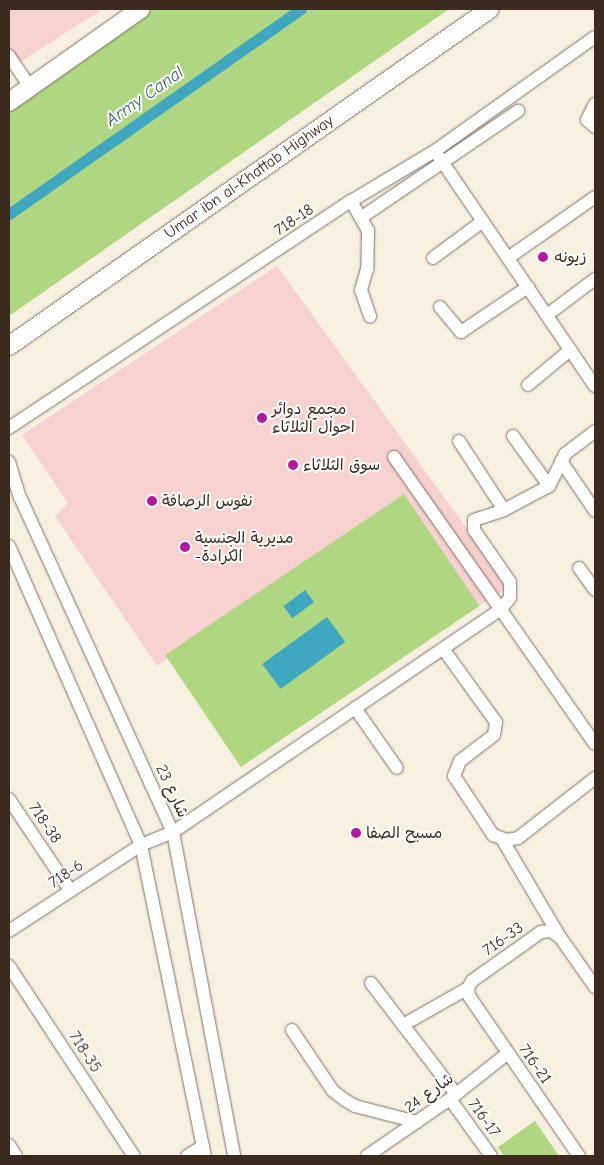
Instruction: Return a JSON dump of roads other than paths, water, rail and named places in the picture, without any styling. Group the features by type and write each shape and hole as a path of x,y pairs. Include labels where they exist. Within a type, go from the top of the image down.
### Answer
{"highway":[{"path":"9,102 141,9"},
{"name":"Umar ibn al-Khattab Highway","path":"9,346 490,9"}],"street":[{"name":"718-18","path":"9,428 350,201 435,151 595,37"},
{"path":"9,56 30,87"},
{"path":"595,104 587,120 595,127"},
{"path":"362,217 518,111"},
{"path":"435,151 595,386"},
{"path":"508,258 595,197"},
{"path":"350,201 362,217 368,230 369,249 361,290 370,316"},
{"path":"433,258 483,221"},
{"path":"547,315 595,279"},
{"path":"440,307 461,332 528,287"},
{"path":"528,385 570,350"},
{"path":"501,609 510,598 510,582 472,524 484,515 504,510 549,486 568,452 595,431"},
{"path":"513,436 549,486"},
{"path":"459,441 504,510"},
{"path":"394,457 595,744"},
{"name":"شارع 23","path":"9,462 14,500 173,832 234,1156"},
{"path":"561,462 595,511"},
{"path":"9,546 141,844 205,1151 187,1156"},
{"path":"580,568 595,590"},
{"name":"718-6","path":"9,931 141,844 173,832 444,650 501,609"},
{"path":"444,650 496,722 494,736 460,761 454,776 489,831 502,840 560,937 595,987"},
{"path":"355,708 397,768"},
{"path":"502,840 522,835 595,778"},
{"name":"718-38","path":"9,799 70,890"},
{"name":"716-33","path":"403,1025 468,988 472,980 541,932 551,931 560,937"},
{"name":"718-35","path":"9,966 134,1156"},
{"name":"716-17","path":"371,983 453,1097 491,1156"},
{"name":"716-21","path":"468,988 469,996 579,1156"},
{"path":"292,1030 333,1091 345,1100 355,1106 417,1122"},
{"name":"شارع 24","path":"367,1156 453,1097 508,1054"},
{"path":"9,1145 16,1156"}],"water":[{"path":"305,590 314,602 292,618 283,606"},
{"path":"327,617 345,642 280,689 262,664"}],"waterway":[{"name":"Army Canal","path":"9,214 301,9"}],"place":[{"name":"زيونه","path":"543,257"},
{"name":"مجمع دوائر احوال الثلاثاء","path":"262,418"},
{"name":"سوق الثلاثاء","path":"293,465"},
{"name":"نفوس الرصافة","path":"152,501"},
{"name":"مديرية الجنسية -الكرادة","path":"185,547"},
{"name":"مسبح الصفا","path":"356,833"}]}
